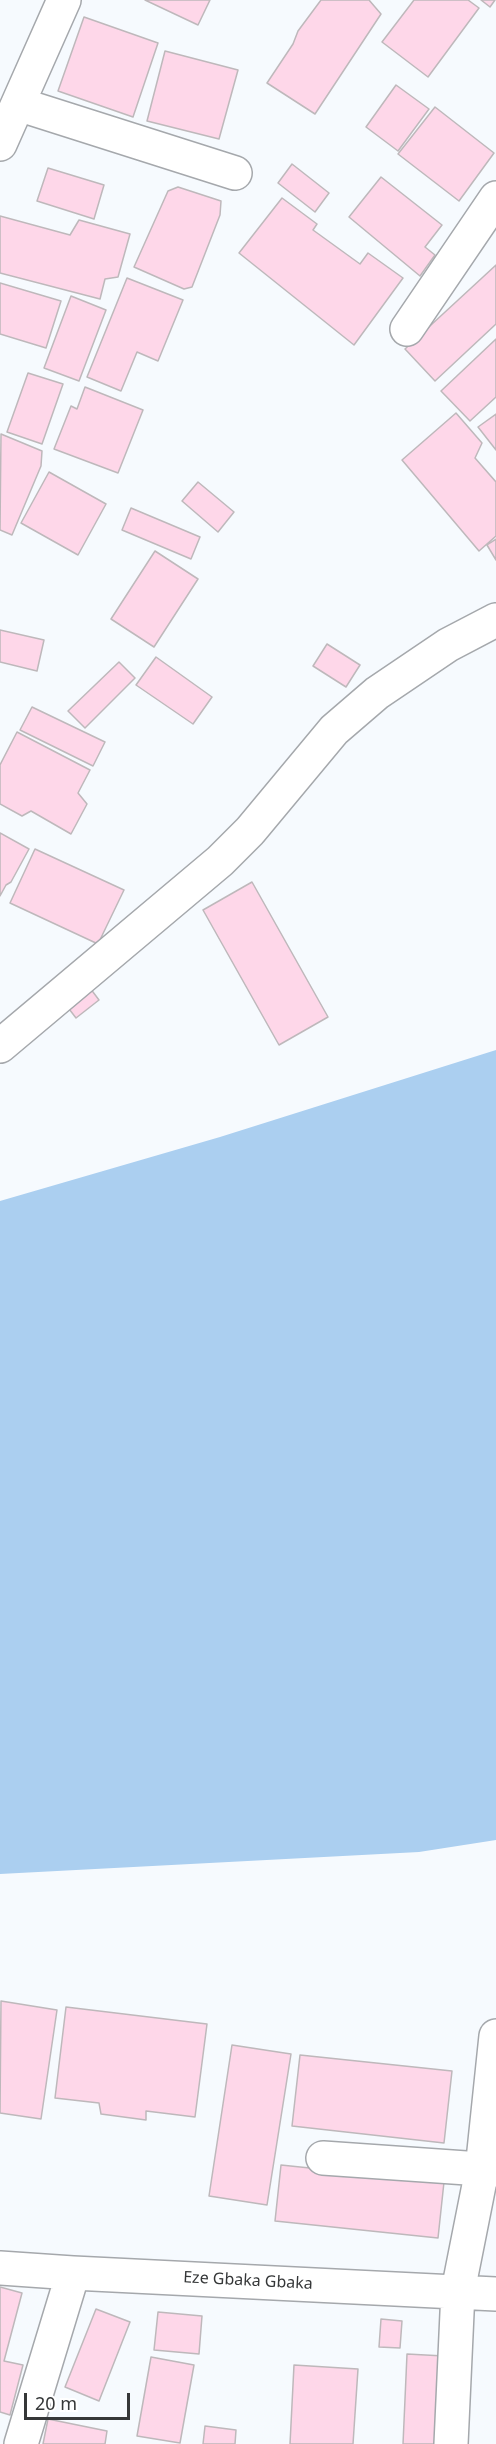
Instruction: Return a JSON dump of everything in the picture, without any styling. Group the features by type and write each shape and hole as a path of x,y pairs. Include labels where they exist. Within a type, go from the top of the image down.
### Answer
{"street":[{"path":"0,144 64,0"},
{"path":"18,104 235,173"},
{"path":"407,329 496,198"},
{"path":"0,1046 220,861 250,831 342,723 377,693 448,645 496,620"},
{"path":"451,2444 458,2291 489,2170 496,2036"},
{"path":"324,2158 489,2170"},
{"name":"Eze Gbaka Gbaka","path":"0,2268 496,2294"},
{"path":"21,2444 73,2273"}],"water":[{"path":"496,1050 496,1840 419,1852 0,1874 0,1201 220,1137"}],"building":[{"path":"145,0 210,0 198,25"},
{"path":"321,0 369,0 381,14 315,114 267,83 293,44 298,31"},
{"path":"414,0 468,0 479,8 428,77 382,42"},
{"path":"481,0 495,0 490,7"},
{"path":"84,17 158,43 133,117 58,91"},
{"path":"165,51 238,70 219,139 147,121"},
{"path":"396,85 429,109 398,151 366,127"},
{"path":"435,107 494,153 459,201 398,154"},
{"path":"292,164 329,193 315,212 278,183"},
{"path":"48,168 104,185 94,219 37,201"},
{"path":"381,177 442,225 425,247 435,255 420,276 349,217"},
{"path":"178,187 221,201 220,215 192,287 184,289 134,267 168,191"},
{"path":"282,198 317,224 313,230 360,264 368,253 403,278 354,345 239,253"},
{"path":"0,216 70,235 79,220 130,234 118,277 105,279 100,299 0,273"},
{"path":"496,265 496,324 435,381 405,349"},
{"path":"127,278 183,300 158,361 137,352 121,391 87,377"},
{"path":"0,283 61,301 46,348 0,334"},
{"path":"71,296 106,310 79,381 44,368"},
{"path":"496,339 496,397 470,421 441,391"},
{"path":"28,373 63,384 42,444 7,432"},
{"path":"85,387 143,410 118,473 54,449 71,406 77,409"},
{"path":"456,413 482,443 475,458 496,482 496,536 479,551 402,460"},
{"path":"496,414 496,450 478,427"},
{"path":"1,434 42,451 41,466 12,535 0,530"},
{"path":"49,472 106,504 78,555 21,523"},
{"path":"198,482 234,512 218,532 182,501"},
{"path":"131,508 200,537 191,559 122,530"},
{"path":"496,539 496,560 487,545"},
{"path":"155,551 198,579 154,647 111,619"},
{"path":"0,630 44,640 37,671 0,662"},
{"path":"327,644 360,665 346,687 313,666"},
{"path":"156,657 212,697 193,724 136,685"},
{"path":"119,662 135,678 85,728 68,711"},
{"path":"32,707 105,742 93,766 20,730"},
{"path":"17,732 90,770 78,793 87,804 71,834 31,811 22,816 0,804 0,765"},
{"path":"0,833 29,849 11,882 6,885 0,896"},
{"path":"35,849 124,890 98,944 10,903"},
{"path":"252,882 328,1017 279,1045 203,910"},
{"path":"87,984 99,1000 76,1018 63,1001"},
{"path":"1,2001 57,2010 41,2119 0,2113"},
{"path":"66,2007 207,2024 195,2117 146,2111 146,2120 101,2114 99,2103 55,2098"},
{"path":"232,2045 291,2054 267,2205 209,2196"},
{"path":"300,2055 452,2071 444,2143 292,2126"},
{"path":"281,2165 444,2182 438,2238 275,2221"},
{"path":"0,2287 22,2293 4,2361 23,2365 10,2415 0,2412"},
{"path":"96,2309 130,2322 99,2401 65,2387"},
{"path":"158,2312 202,2316 199,2354 154,2350"},
{"path":"381,2319 402,2321 400,2348 379,2347"},
{"path":"407,2354 444,2356 440,2444 403,2444"},
{"path":"151,2357 194,2365 180,2443 137,2436"},
{"path":"294,2365 358,2369 353,2444 290,2444"},
{"path":"48,2419 107,2431 105,2444 43,2444"},
{"path":"205,2426 236,2430 235,2444 203,2444"}]}
